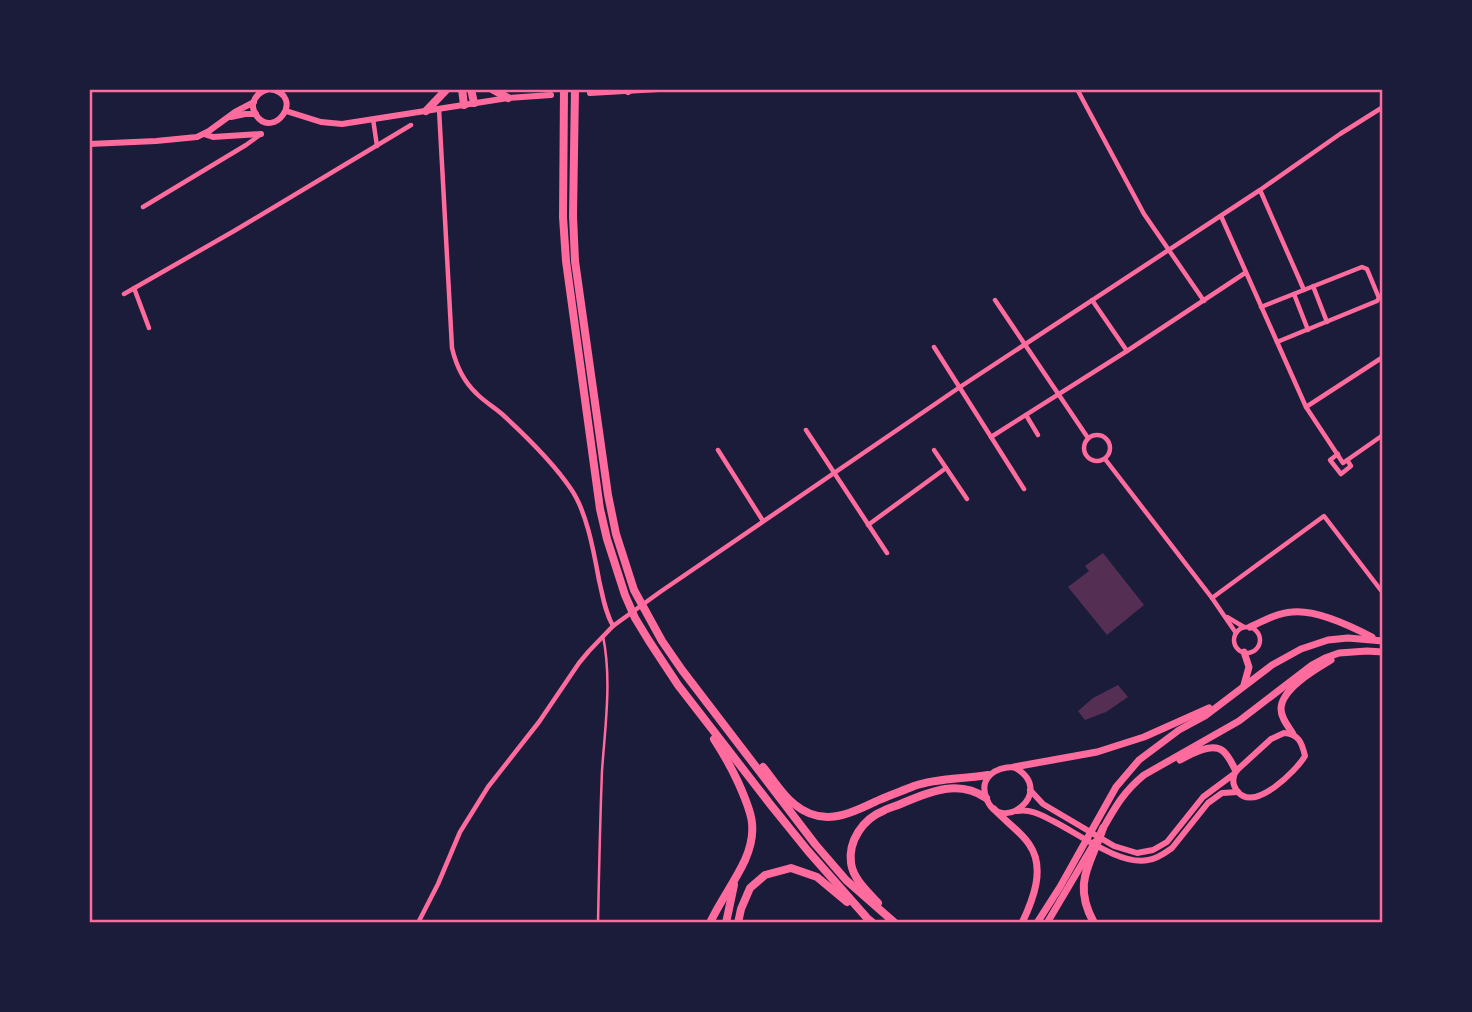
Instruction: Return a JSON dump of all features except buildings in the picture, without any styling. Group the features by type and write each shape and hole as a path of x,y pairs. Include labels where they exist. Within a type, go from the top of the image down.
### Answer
{"highway":[{"path":"426,111 447,89"},
{"path":"462,89 469,104"},
{"path":"469,104 471,89"},
{"path":"492,89 508,98"},
{"path":"564,89 563,217 566,261 600,509 615,566 635,618 731,765 753,820 750,848 710,923"},
{"path":"575,89 575,261 610,508 625,566 646,614 662,641 709,705 815,844 846,880 896,923"},
{"path":"690,701 808,851 870,920"},
{"path":"709,705 720,714 792,803 814,815 839,817 917,785 988,775"},
{"path":"896,923 856,877 851,863 857,832 883,810 939,790 972,790 986,799"},
{"path":"1094,923 1084,899 1083,886 1085,872 1096,850 1100,829"},
{"path":"738,923 750,888 765,875 792,868 817,877 870,920"},
{"path":"726,923 736,875"}],"main road":[{"path":"1247,627 1284,613 1303,612 1323,616 1379,640"},
{"path":"1100,829 1116,787 1139,760 1179,730 1205,716 1272,665 1301,649 1328,640 1379,640"},
{"path":"1244,652 1249,667 1244,685"},
{"path":"1037,923 1121,798 1144,775 1240,721 1312,665 1339,653 1383,652"},
{"path":"1293,734 1282,714 1283,699 1297,684 1339,653"},
{"path":"1014,767 1097,752 1144,737 1225,700"},
{"path":"1166,762 1171,764 1189,755 1219,748 1227,755 1235,772"},
{"path":"994,809 1035,853 1038,873 1036,884 1022,923"},
{"path":"1047,923 1083,853"}],"street":[{"path":"144,207 246,145 279,120 286,111 285,98 271,89 259,91 254,102 256,114 264,121 279,120"},
{"path":"590,93 659,89"},
{"path":"1077,89 1144,214 1204,300"},
{"path":"286,111 328,124 351,123 508,98 551,95"},
{"path":"89,144 189,138 204,134 254,102"},
{"path":"418,923 460,832 480,798 539,722 579,663 613,626 960,387 1383,107"},
{"path":"439,109 454,357 467,383 531,442 572,489 593,547 606,615 613,626"},
{"path":"226,119 256,114"},
{"path":"373,119 377,146"},
{"path":"261,134 264,121"},
{"path":"124,294 411,125"},
{"path":"204,134 213,137 261,134"},
{"path":"1260,190 1304,290"},
{"path":"1220,216 1306,407 1338,454 1351,466 1341,474 1330,460 1338,454"},
{"path":"1261,307 1365,267 1378,299 1277,342"},
{"path":"991,437 1245,273"},
{"path":"1313,286 1328,322"},
{"path":"134,288 149,328"},
{"path":"1294,294 1308,330"},
{"path":"995,300 1088,438"},
{"path":"1092,300 1127,351"},
{"path":"934,347 1024,489"},
{"path":"1306,407 1383,357"},
{"path":"1026,415 1038,435"},
{"path":"806,430 887,553"},
{"path":"1100,435 1107,439 1111,447 1105,458 1097,461 1086,455 1084,443 1088,438 1100,435"},
{"path":"1345,461 1383,435"},
{"path":"718,450 763,522"},
{"path":"934,450 967,499"},
{"path":"1105,458 1225,615 1236,633 1235,642 1240,650 1254,651 1260,642 1258,632 1225,615"},
{"path":"869,525 946,468"},
{"path":"1212,598 1324,516 1383,593"},
{"path":"1236,633 1247,627"},
{"path":"1235,772 1238,792 1249,799 1257,797 1298,768 1305,756 1301,741 1293,734 1284,733 1271,739 1203,797 1167,842 1153,850 1137,853 1114,846 1043,804 1030,790 1023,773 1014,767 1000,768 988,775 985,784 986,799 994,809 1006,813 1027,810 1038,813 1110,853 1129,860 1149,860 1172,848 1208,803 1222,793 1238,792"},
{"path":"1017,811 1027,803 1030,790"}],"lane":[{"path":"598,923 599,826 607,688 607,654 603,636"}]}
